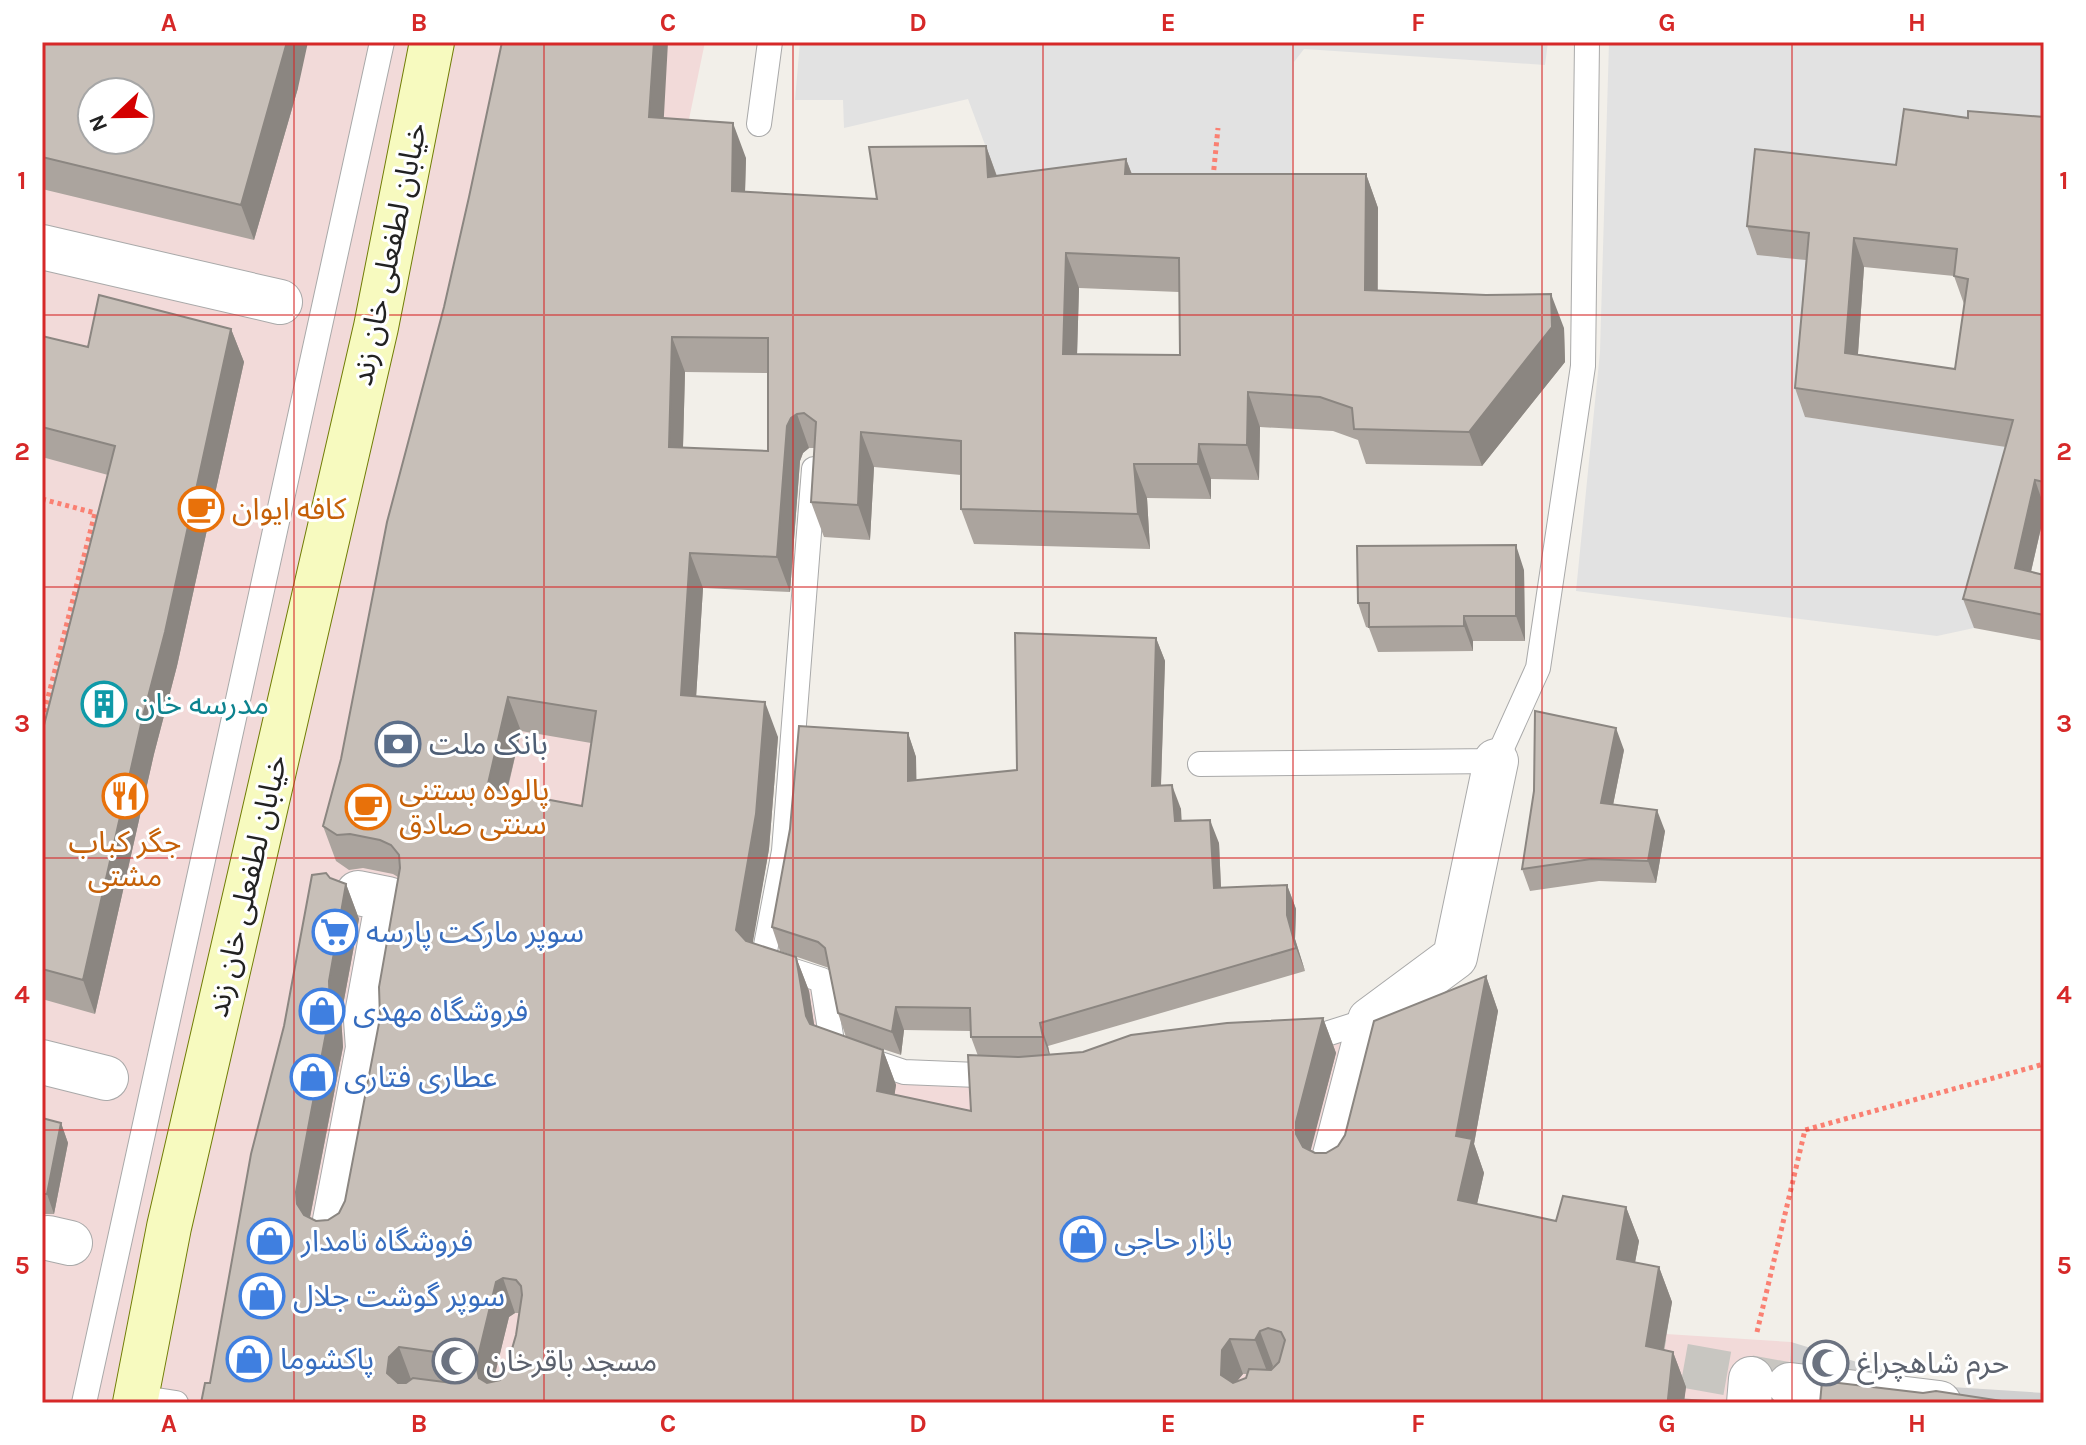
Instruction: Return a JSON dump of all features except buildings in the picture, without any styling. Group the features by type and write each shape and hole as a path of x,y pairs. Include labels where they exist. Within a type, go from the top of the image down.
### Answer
{"street":[{"name":"خیابان لطفعلی خان زند","path":"149,1401 169,1227 376,327 432,42"},
{"path":"42,247 280,302"},
{"path":"1333,1163 1370,1020 1455,957 1496,761"},
{"path":"333,1231 368,1048 366,1020 388,899 334,886"},
{"path":"42,1062 106,1078"},
{"path":"1763,1389 1939,1403"}],"lane":[{"path":"84,1403 382,42"},
{"path":"759,124 770,42"},
{"path":"1200,764 1496,761 1538,668 1583,366 1587,42"},
{"path":"815,462 784,851 763,961 822,980 833,1048 904,1072 1030,1077"},
{"path":"1278,1041 1307,1040 1370,1020"}],"path":[{"path":"1212,187 1218,128"},
{"path":"42,499 95,513 42,721"},
{"path":"1763,1389 1755,1340 1805,1130 2044,1064"}],"shaded area":[{"path":"42,42 705,42 682,153 585,856 816,985 831,1063 1076,1080 1346,1038 1383,1171 1666,1334 1791,1342 1787,1403 42,1403"},
{"path":"800,42 1548,42 1545,65 1304,49 1294,62 1291,208 998,180 968,99 844,128 843,100 795,100"},
{"path":"1609,42 2044,42 2044,145 1904,193 1819,261 1806,417 2004,446 2023,452 1974,628 1937,636 1576,591 1600,352"},
{"name":"حرم شاهچراغ","path":"1791,1342 1936,1386 2044,1393 2044,1403 1788,1403"}],"tunnel":[{"path":"1619,1354 1787,1384"}],"place":[{"name":"کافه ایوان","path":"201,509"},
{"name":"مدرسه خان","path":"104,704"},
{"name":"بانک ملت","path":"398,744"},
{"name":"جگر کباب مشتی","path":"125,796"},
{"name":"پالوده بستنی سنتی صادق","path":"368,807"},
{"name":"سوپر مارکت پارسه","path":"335,932"},
{"name":"فروشگاه مهدی","path":"322,1011"},
{"name":"عطاری فتاری","path":"313,1077"},
{"name":"بازار حاجی","path":"1083,1239"},
{"name":"فروشگاه نامدار","path":"270,1241"},
{"name":"سوپر گوشت جلال","path":"262,1296"},
{"name":"پاکشوما","path":"249,1359"},
{"name":"مسجد باقرخان","path":"455,1361"},
{"name":"حرم شاهچراغ","path":"1826,1363"}]}
